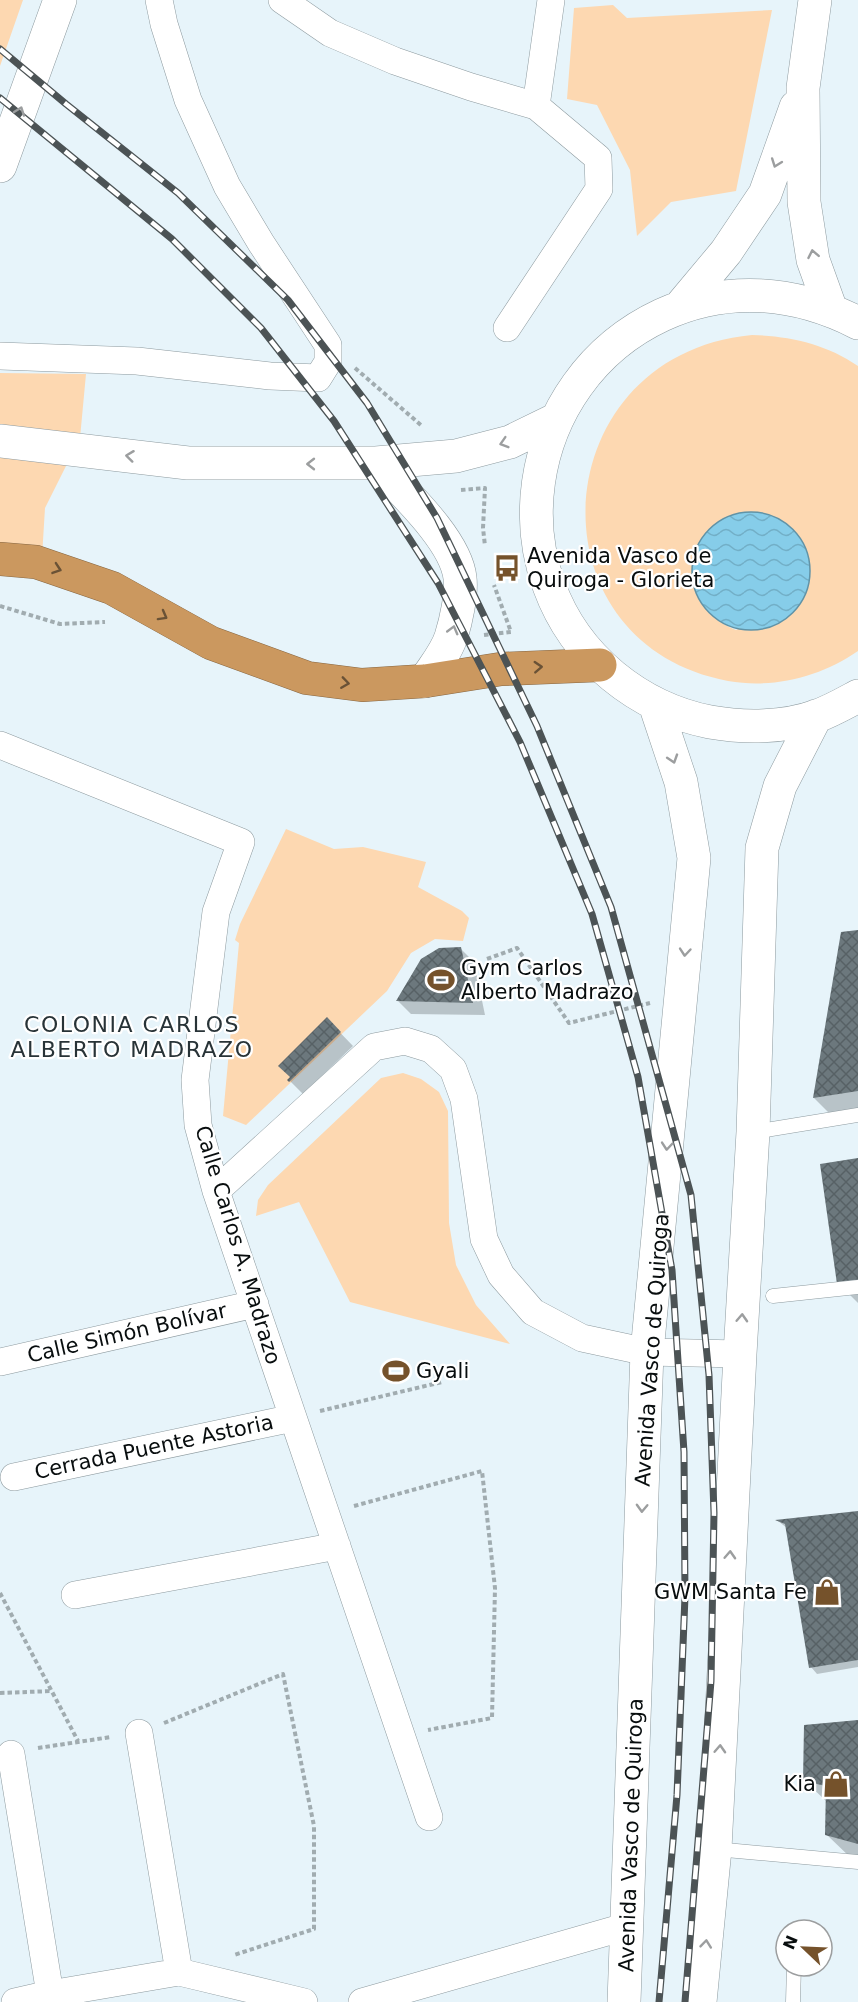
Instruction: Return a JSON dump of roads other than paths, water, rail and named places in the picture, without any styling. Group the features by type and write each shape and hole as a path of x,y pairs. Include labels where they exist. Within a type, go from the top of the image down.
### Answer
{"highway":[{"path":"0,559 36,562 112,588 211,643 307,678 362,686 425,681 501,669 600,665"}],"main road":[{"path":"0,166 60,0"},
{"path":"815,0 803,88 804,202 813,260 845,316"},
{"path":"681,307 726,252 765,194 803,88"},
{"path":"845,316 782,297 731,295 681,307 642,325 608,350 570,394 557,419 543,457 536,505 539,549 545,574 561,611 582,645 600,665 625,686 655,704 693,719 734,726 776,725 816,716 858,696"},
{"path":"0,441 188,463 376,464 456,456 510,442 557,419"},
{"path":"376,464 414,504 448,545 460,577 457,611 450,639 425,681"},
{"name":"Avenida Vasco de Quiroga","path":"624,2002 647,1352 694,858 681,782 655,704"},
{"path":"700,2002 715,1849 753,1132 762,848 780,786 816,716"}],"street":[{"path":"0,356 137,361 270,376 318,378 328,362 328,345 261,243 227,186 188,100 164,24 159,0"},
{"path":"282,0 330,33 396,61 471,87 536,106 598,158 599,189 507,328"},
{"path":"536,106 551,0"},
{"name":"Calle Carlos A. Madrazo","path":"0,745 241,842 216,912 195,1080 198,1125 216,1191 429,1817"},
{"path":"216,1191 374,1047 405,1041 431,1049 453,1069 464,1099 484,1239 501,1275 533,1312 582,1338 647,1352 740,1354"},
{"name":"Calle Simón Bolívar","path":"0,1362 255,1304"},
{"name":"Cerrada Puente Astoria","path":"14,1477 293,1418"},
{"path":"75,1595 337,1546"},
{"path":"139,1733 179,1972"},
{"path":"11,1754 50,1994"},
{"path":"362,2002 628,1926"},
{"path":"15,2002 179,1972 304,2002"}],"lane":[{"path":"753,1132 858,1115"},
{"path":"773,1296 858,1287"},
{"path":"715,1849 858,1862"},
{"path":"793,2002 794,1978"}],"water":[{"path":"751,512 774,516 793,529 806,548 810,571 806,594 793,613 774,626 751,630 728,626 709,613 696,594 692,571 696,548 709,529 728,516"}],"railway":[{"path":"0,49 178,193 288,300 367,403 437,518 537,726 611,907 691,1195 709,1375 714,1513 711,1681 685,2002"},
{"path":"0,98 172,239 261,328 334,421 438,583 520,742 592,914 638,1077 672,1270 684,1452 685,1596 677,1795 659,2002"}],"place":[{"name":"Avenida Vasco de Quiroga - Glorieta","path":"507,568"},
{"name":"Gym Carlos Alberto Madrazo","path":"441,980"},
{"name":"Gyali","path":"396,1371"},
{"name":"GWM Santa Fe","path":"827,1592"},
{"name":"Kia","path":"836,1784"}],"district":[{"name":"COLONIA CARLOS ALBERTO MADRAZO","path":"132,1036"}]}
